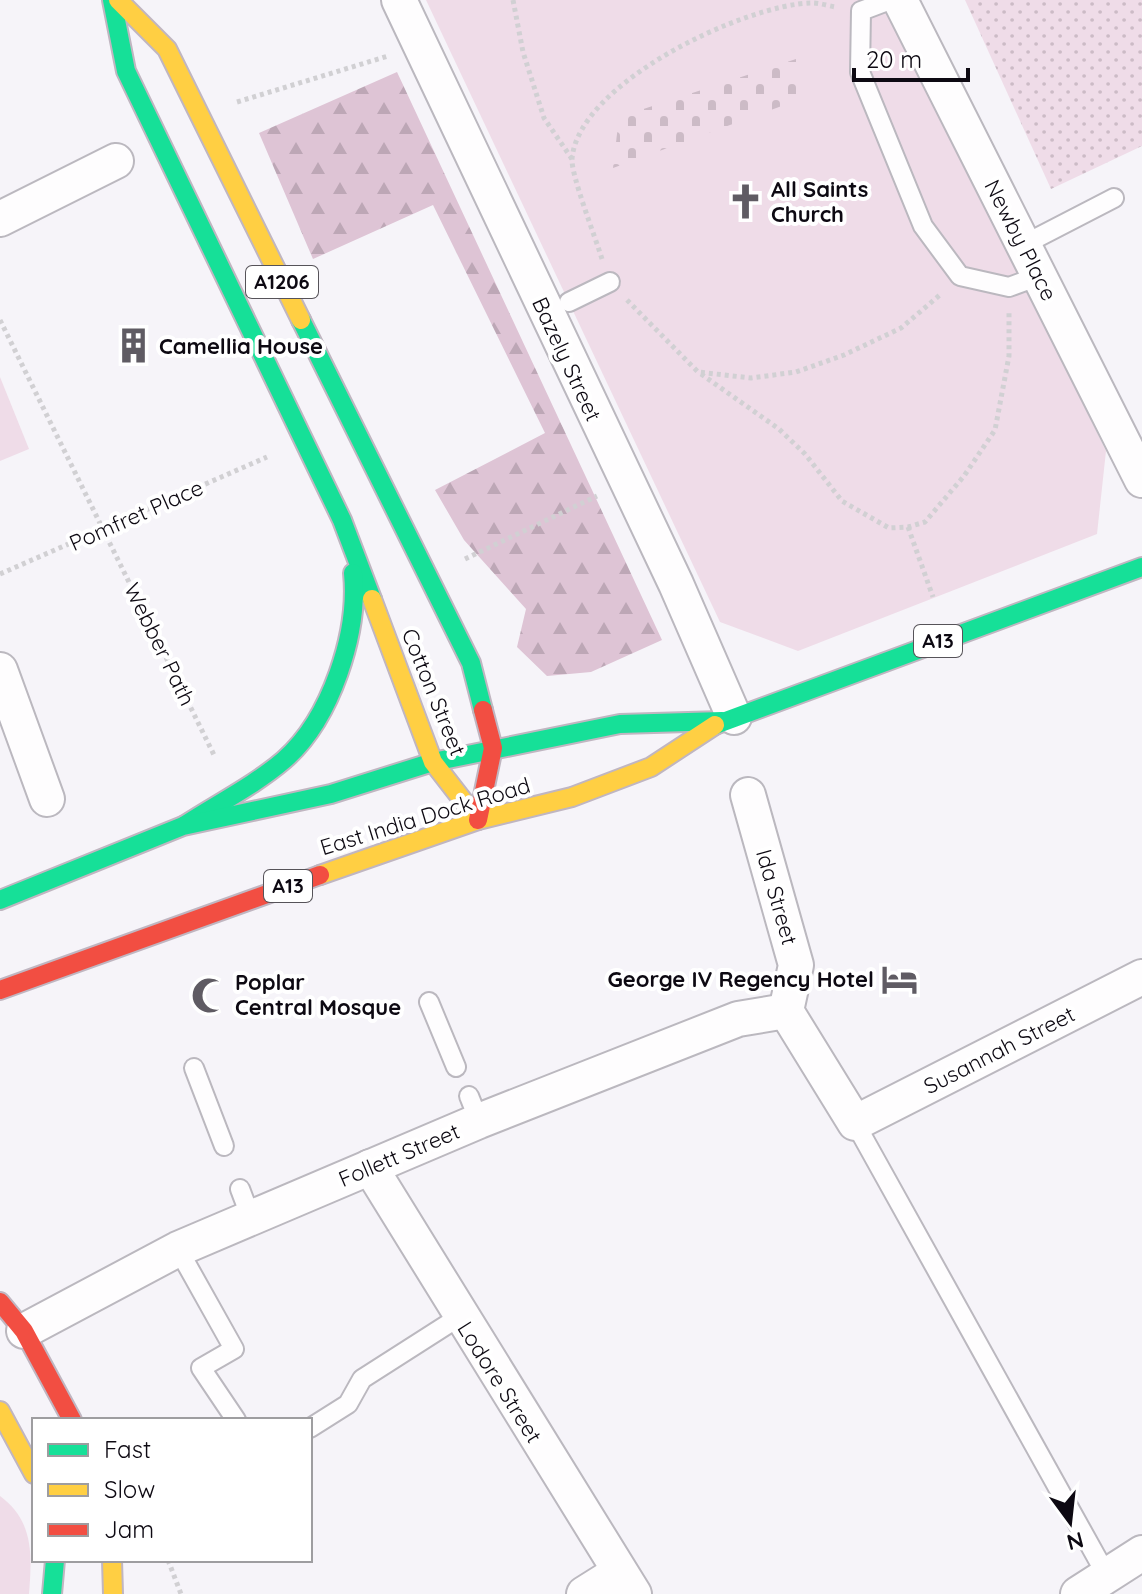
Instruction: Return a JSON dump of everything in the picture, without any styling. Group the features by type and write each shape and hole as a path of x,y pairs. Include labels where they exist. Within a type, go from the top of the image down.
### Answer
{"main road":[{"name":"Cotton Street","path":"112,0 126,71 342,520 433,762 478,820"},
{"name":"Cotton Street","path":"118,0 167,49 471,663 493,748 478,820"},
{"name":"A1206","path":"183,826 284,760 319,708 336,675 355,611 353,572 342,520"},
{"name":"East India Dock Road","path":"0,990 478,820 572,797 651,767 728,719 1142,567"},
{"name":"East India Dock Road","path":"0,900 183,826 331,794 433,762 620,724 728,719"},
{"path":"0,1302 24,1331 71,1418"},
{"path":"0,1411 32,1470"},
{"path":"52,1594 55,1562"},
{"path":"112,1562 113,1594"}],"street":[{"name":"Bazely Street","path":"399,0 676,584 728,719"},
{"name":"Newby Place","path":"900,0 1023,245 1024,281 1142,480"},
{"path":"0,219 116,161"},
{"path":"0,670 47,799"},
{"name":"Ida Street","path":"748,795 796,965 786,1011"},
{"name":"Susannah Street","path":"855,1123 1142,977"},
{"path":"786,1011 855,1123"},
{"name":"Follett Street","path":"24,1331 178,1249 246,1204 370,1167 474,1108 738,1019 786,1011"},
{"name":"Lodore Street","path":"370,1167 459,1317 626,1583"},
{"path":"1078,1594 1111,1585 1142,1553"},
{"path":"584,1594 626,1583"}],"lane":[{"path":"890,0 861,11 860,72 923,226 960,276 1024,281"},
{"path":"1023,245 1114,198"},
{"path":"569,302 610,282"},
{"path":"429,1002 456,1067"},
{"path":"194,1068 224,1146"},
{"path":"855,1123 1111,1585"},
{"path":"178,1249 234,1349 201,1368 235,1418"},
{"path":"312,1427 348,1404 362,1379 459,1317"}],"path":[{"path":"513,0 523,52 544,118 572,159 610,282 698,372 779,429 805,454 842,501 889,528 925,522 964,476 995,430 1024,281"},
{"path":"572,159 586,122 599,104 650,64 691,40 763,12 813,3 861,11"},
{"path":"225,106 420,46"},
{"path":"698,372 751,378 796,372 832,359 901,328 960,276"},
{"name":"Webber Path","path":"0,320 215,759"},
{"name":"Pomfret Place","path":"0,574 272,455"},
{"path":"453,564 625,482"},
{"path":"908,527 933,597"},
{"path":"169,1562 181,1594"}],"green space":[{"name":"All Saints Church","path":"426,0 889,0 1106,451 1097,534 798,651 720,622"},
{"path":"965,0 1142,0 1142,146 1051,189"},
{"path":"796,59 809,96 613,168 619,117"},
{"path":"397,72 662,640 591,672 547,676 517,647 526,609 464,540 435,490 545,433 433,205 313,259 259,133"},
{"path":"0,377 29,449 0,461"},
{"path":"0,1496 19,1516 25,1528 31,1566 29,1594 0,1594"}],"traffic: fast":[{"path":"112,0 126,71 342,520 372,599"},
{"path":"301,320 471,663 483,710"},
{"path":"715,725 1142,567"},
{"path":"185,825 273,769 301,743 328,699 346,648 354,597 353,573"},
{"path":"0,900 183,826 331,794 433,762 620,724 722,721"},
{"path":"52,1594 55,1562"}],"traffic: slow":[{"path":"118,0 167,49 301,320"},
{"path":"372,599 433,762 478,820"},
{"path":"320,875 478,820 572,797 651,767 715,725"},
{"path":"0,1411 32,1470"},
{"path":"112,1562 113,1594"}],"traffic: jam":[{"path":"478,820 493,748 483,710"},
{"path":"0,990 320,875"},
{"path":"0,1302 24,1331 71,1418"}],"place":[{"name":"All Saints Church","path":"745,202"},
{"name":"Camellia House","path":"133,346"},
{"name":"George IV Regency Hotel","path":"900,979"},
{"name":"Poplar Central Mosque","path":"209,995"}]}
